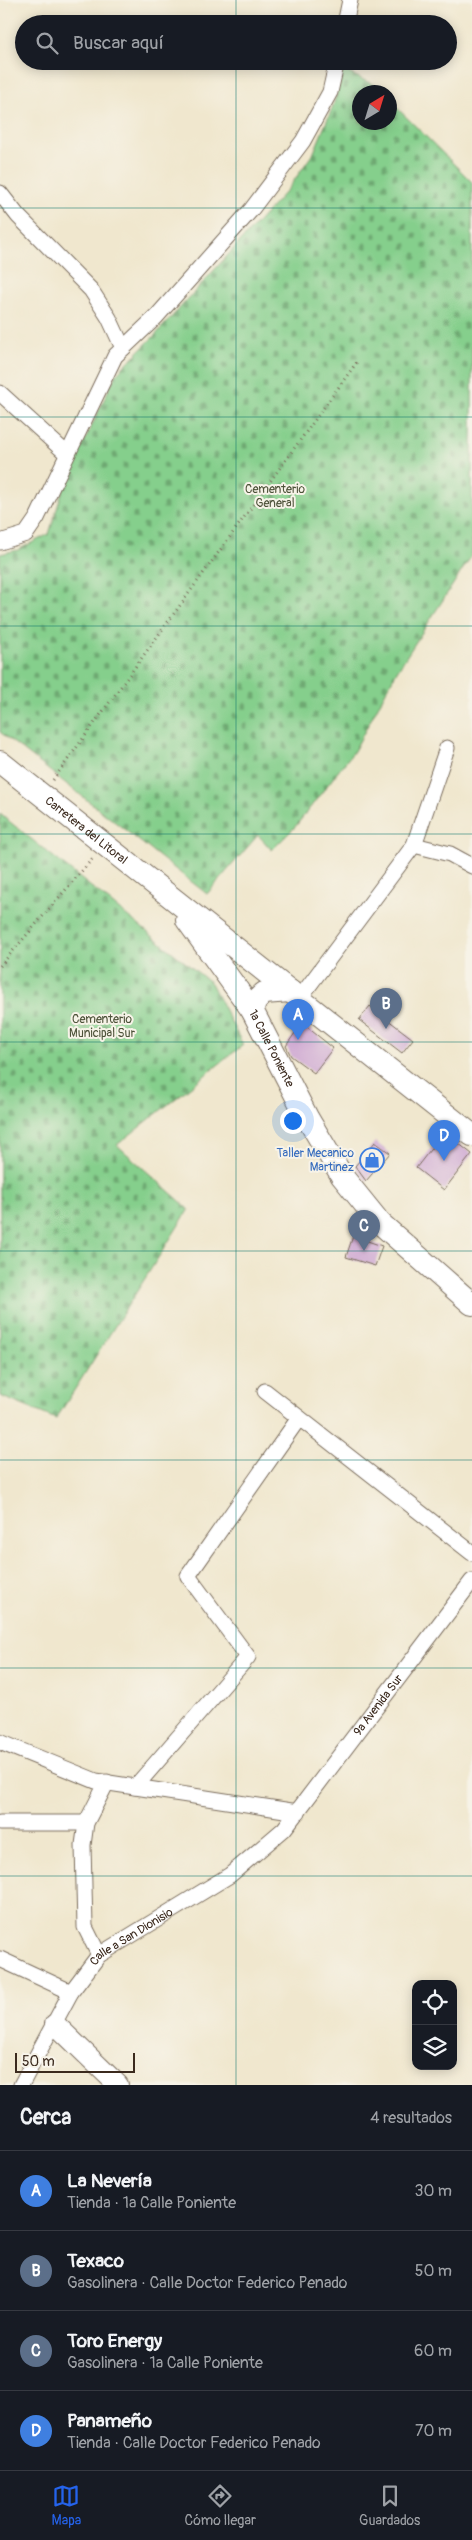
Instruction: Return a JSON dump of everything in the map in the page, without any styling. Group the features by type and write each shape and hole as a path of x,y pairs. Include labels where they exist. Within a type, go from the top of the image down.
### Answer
{"main road":[{"name":"Carretera del Litoral","path":"0,762 172,899"},
{"path":"172,899 472,1136"},
{"name":"1a Calle Poniente","path":"172,899 252,1010 308,1119 342,1176 380,1223 472,1304"},
{"path":"252,1010 256,1001 264,993 295,995"}],"street":[{"path":"347,15 350,0"},
{"path":"0,542 26,534 37,518 115,356 156,317 251,210 303,141 330,92 335,70"},
{"path":"0,193 59,259 91,290 109,318 123,348"},
{"path":"0,393 67,454"},
{"path":"295,995 414,845 447,748"},
{"path":"414,845 450,854 472,866"},
{"path":"265,1391 472,1553"},
{"path":"134,1787 248,1657 188,1576 299,1418"},
{"name":"9a Avenida Sur","path":"284,1829 472,1581"},
{"path":"0,1742 96,1781 298,1812"},
{"path":"99,1955 85,1927 83,1845 86,1823 107,1782"},
{"path":"0,1823 86,1823"},
{"name":"Calle a San Dionisio","path":"21,2085 71,1992 99,1955 230,1875 284,1829"},
{"path":"0,1959 71,1992"},
{"path":"55,2024 118,2085"}],"path":[{"path":"42,795 357,362"},
{"path":"0,966 105,844"}],"green space":[{"name":"Cementerio General","path":"343,70 374,85 352,85 352,130 397,130 397,108 472,182 472,555 397,671 354,751 295,827 272,850 258,835 207,894 0,732 0,554 18,550 49,534 65,483 116,374 157,333 288,189 314,152 333,106"},
{"name":"Cementerio Municipal Sur","path":"0,814 211,983 243,1045 117,1145 189,1209 56,1419 0,1396"}],"building":[{"path":"370,1006 413,1039 402,1053 359,1020"},
{"path":"302,1023 333,1048 314,1073 291,1056 286,1046"},
{"path":"444,1132 472,1154 444,1190 416,1168"},
{"name":"Taller Mecanico Martinez","path":"375,1142 390,1153 366,1181 355,1166"},
{"path":"353,1236 382,1246 375,1266 346,1257"}],"place":[{"name":"Texaco","path":"386,1029"},
{"name":"La Nevería","path":"298,1040"},
{"name":"Taller Mecanico Martinez","path":"372,1160"},
{"name":"Panameño","path":"444,1161"},
{"name":"Toro Energy","path":"364,1251"}]}
